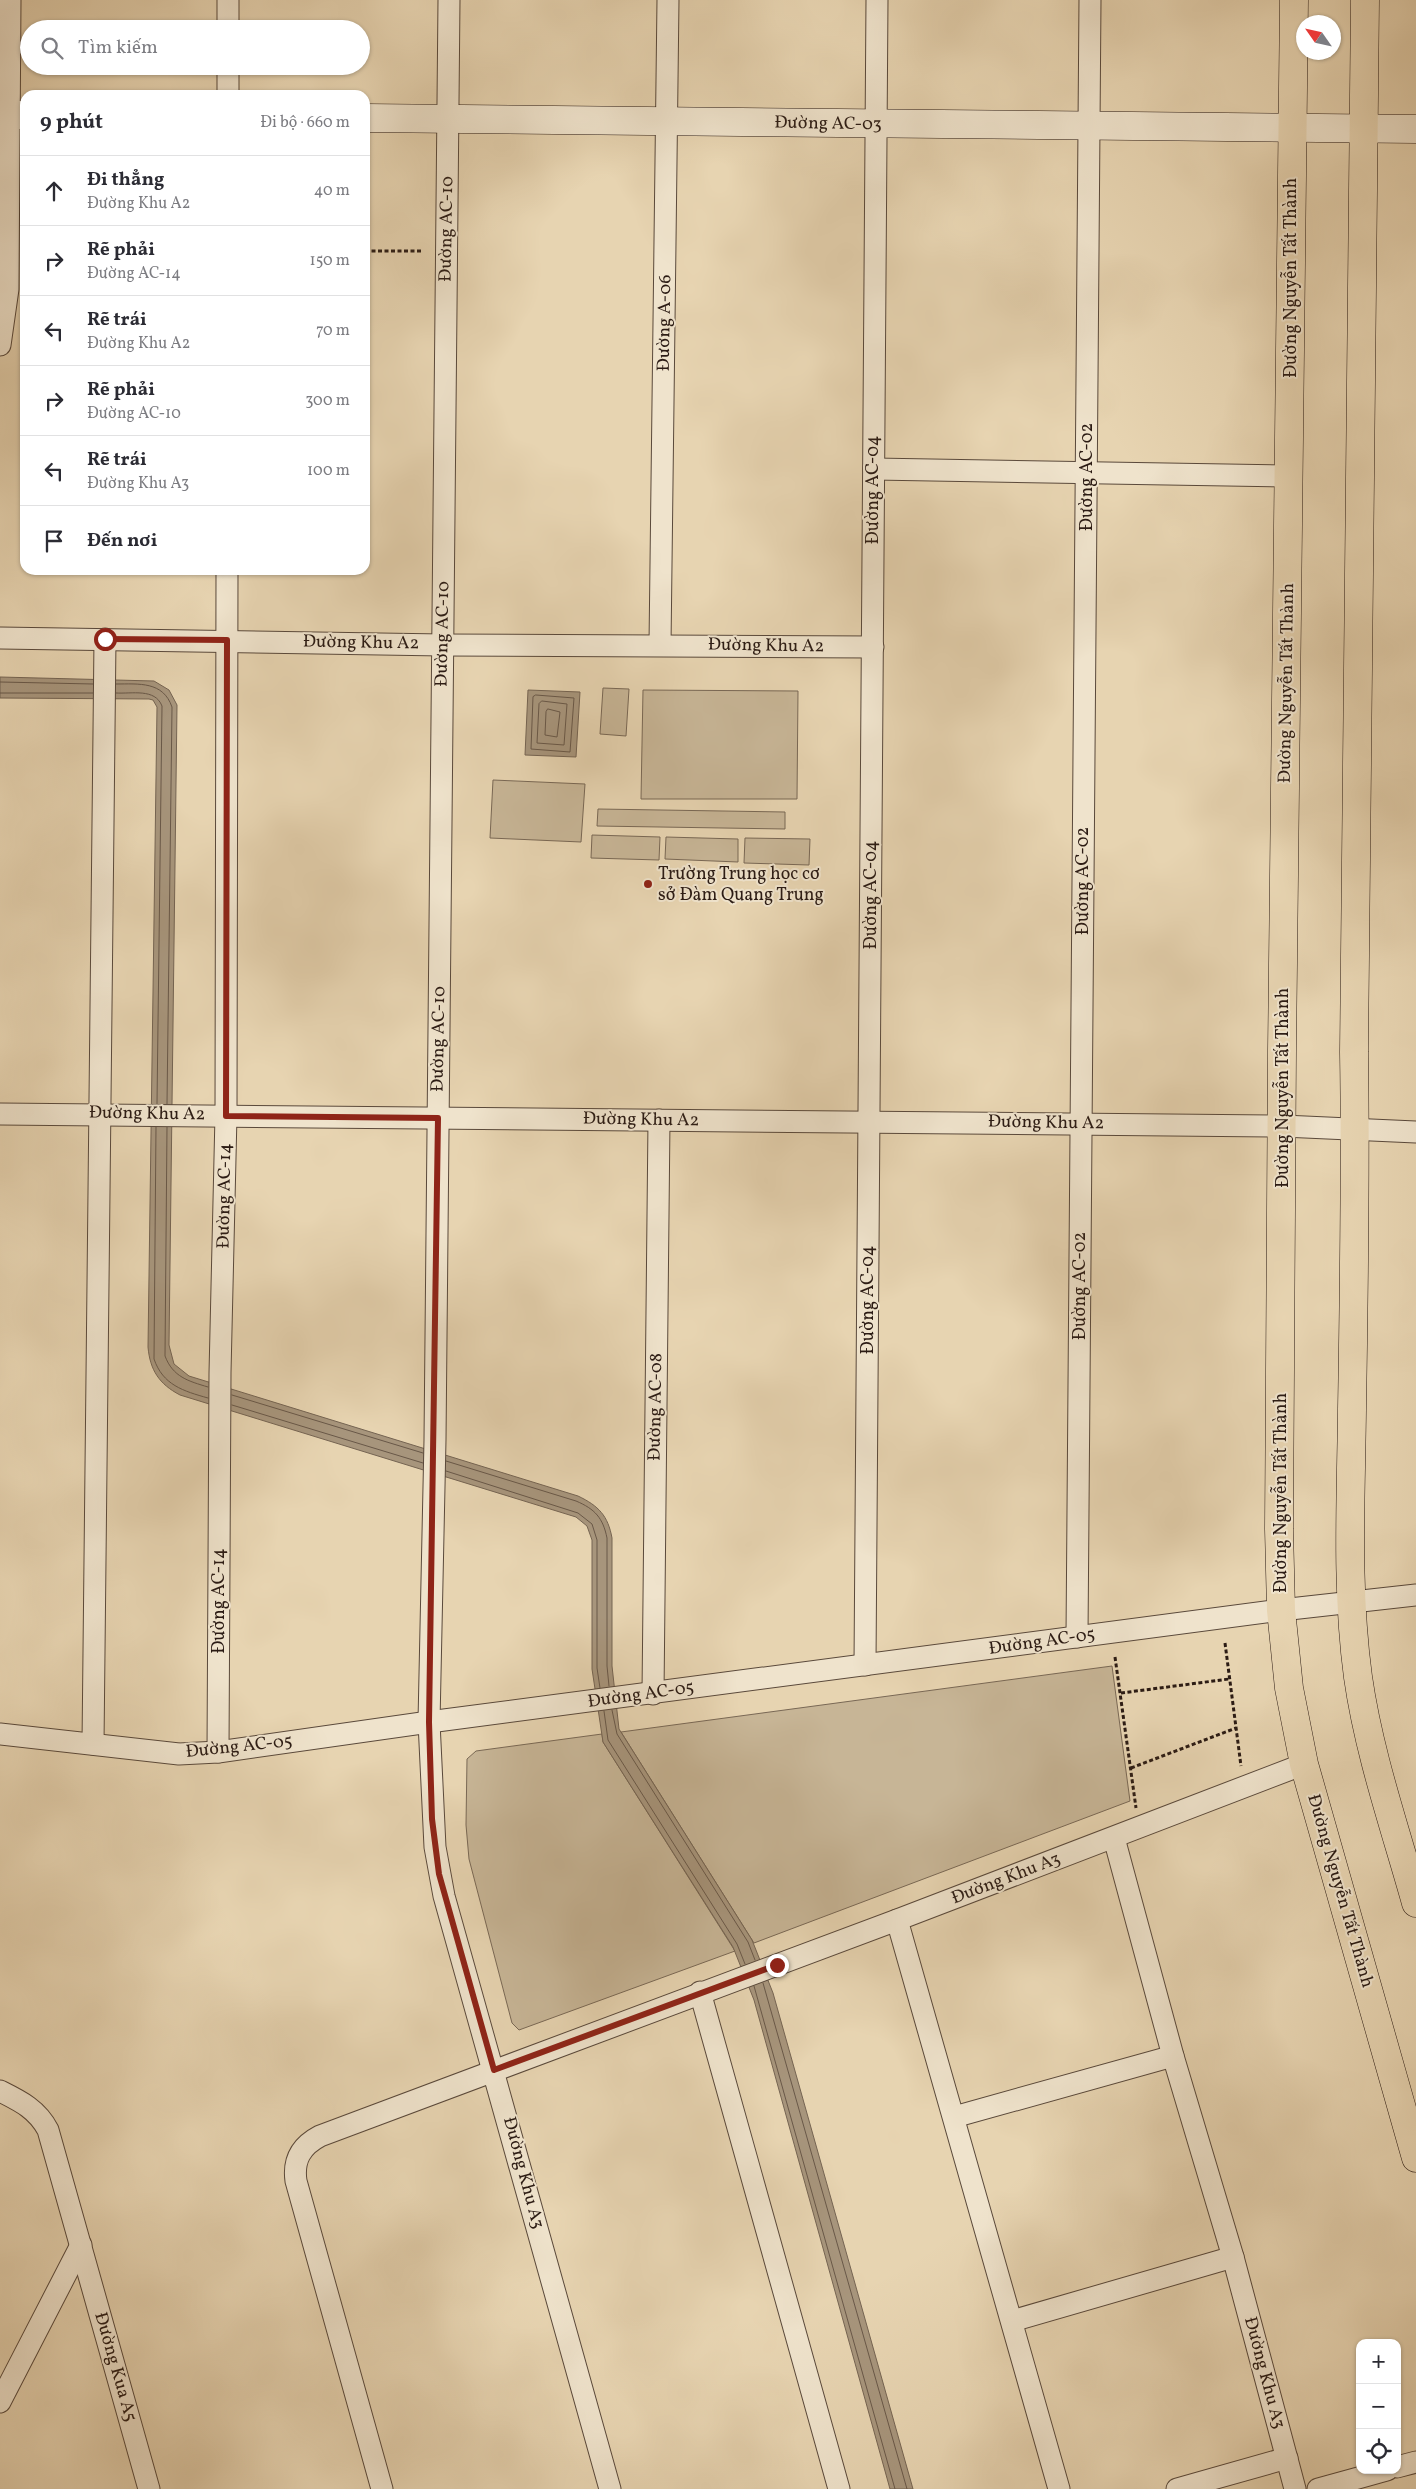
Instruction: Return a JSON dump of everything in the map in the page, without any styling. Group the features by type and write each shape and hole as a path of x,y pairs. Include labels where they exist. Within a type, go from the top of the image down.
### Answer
{"main road":[{"name":"Đường Nguyễn Tất Thành","path":"1294,0 1279,1529 1281,1610 1289,1688 1304,1764 1416,2158"},
{"path":"1365,0 1350,1528 1352,1601 1358,1677 1372,1748 1416,1903"}],"street":[{"path":"0,345 8,289 11,115 10,0"},
{"path":"228,0 228,20"},
{"name":"Đường AC-10","path":"449,0 435,1440 429,1722 432,1819 439,1874 494,2070"},
{"name":"Đường A-06","path":"660,645 668,0"},
{"name":"Đường AC-04","path":"865,1665 877,0"},
{"name":"Đường AC-02","path":"1077,1637 1090,0"},
{"path":"228,75 228,90"},
{"name":"Đường AC-03","path":"370,118 1416,129"},
{"path":"874,469 1289,476"},
{"name":"Đường AC-14","path":"218,1752 220,1373 226,1116 227,575"},
{"name":"Đường Khu A2","path":"0,638 227,640 443,645 873,647"},
{"path":"93,1744 105,639"},
{"name":"Đường Khu A2","path":"0,1114 101,1113 226,1116 1283,1126 1355,1127 1416,1132"},
{"name":"Đường AC-08","path":"653,1694 659,1120"},
{"name":"Đường AC-05","path":"0,1734 179,1754 218,1752 429,1722 1281,1610 1416,1595"},
{"name":"Đường Khu A3","path":"610,2489 494,2070 897,1920 1304,1764"},
{"name":"Đường Khu A3","path":"1114,1838 1173,2056 1233,2258 1295,2489"},
{"path":"897,1920 1060,2489"},
{"path":"700,1992 838,2489"},
{"path":"954,2117 1173,2056"},
{"path":"382,2489 296,2181 297,2160 304,2148 320,2136 494,2070"},
{"name":"Đường Kua A5","path":"0,2091 32,2109 42,2118 48,2130 149,2489"},
{"path":"0,2402 81,2245"},
{"path":"1012,2321 1233,2258"},
{"path":"1177,2489 1287,2458"},
{"path":"1401,2466 1416,2462"},
{"path":"1318,2489 1372,2474"}],"path":[{"path":"370,251 423,251"},
{"path":"1224,1643 1241,1768"},
{"path":"1116,1657 1136,1808"},
{"path":"1120,1693 1229,1679"},
{"path":"1131,1768 1236,1728"}],"shaded area":[{"path":"603,688 629,689 626,736 600,734"},
{"path":"643,690 798,691 797,799 641,799"},
{"path":"493,780 585,784 581,842 490,838"},
{"path":"598,809 785,812 785,829 597,826"},
{"path":"592,835 660,837 659,860 591,858"},
{"path":"666,837 738,839 738,862 665,859"},
{"path":"745,838 810,839 809,865 744,863"},
{"path":"1112,1666 1130,1801 754,1943 621,1732"},
{"path":"602,1734 603,1742 735,1951 519,2030 512,2023 469,1859 466,1825 467,1759 476,1751"}],"water":[{"path":"0,677 154,681 169,690 177,705 169,1345 174,1364 189,1376 578,1496 597,1508 605,1518 612,1538 612,1666 619,1729 752,1940 773,1993 913,2489 890,2489 754,2000 733,1947 603,1742 592,1669 592,1540 587,1526 576,1517 180,1395 166,1386 153,1369 148,1347 157,707 153,700 149,699 0,698"},
{"path":"528,690 580,692 576,757 525,755"}],"place":[{"name":"Trường Trung học cơ sở Đàm Quang Trung","path":"648,884"}],"route":[{"path":"105,639 227,640 226,1116 438,1118 435,1440 429,1722 432,1819 439,1874 444,1896 494,2070 777,1965"}]}
